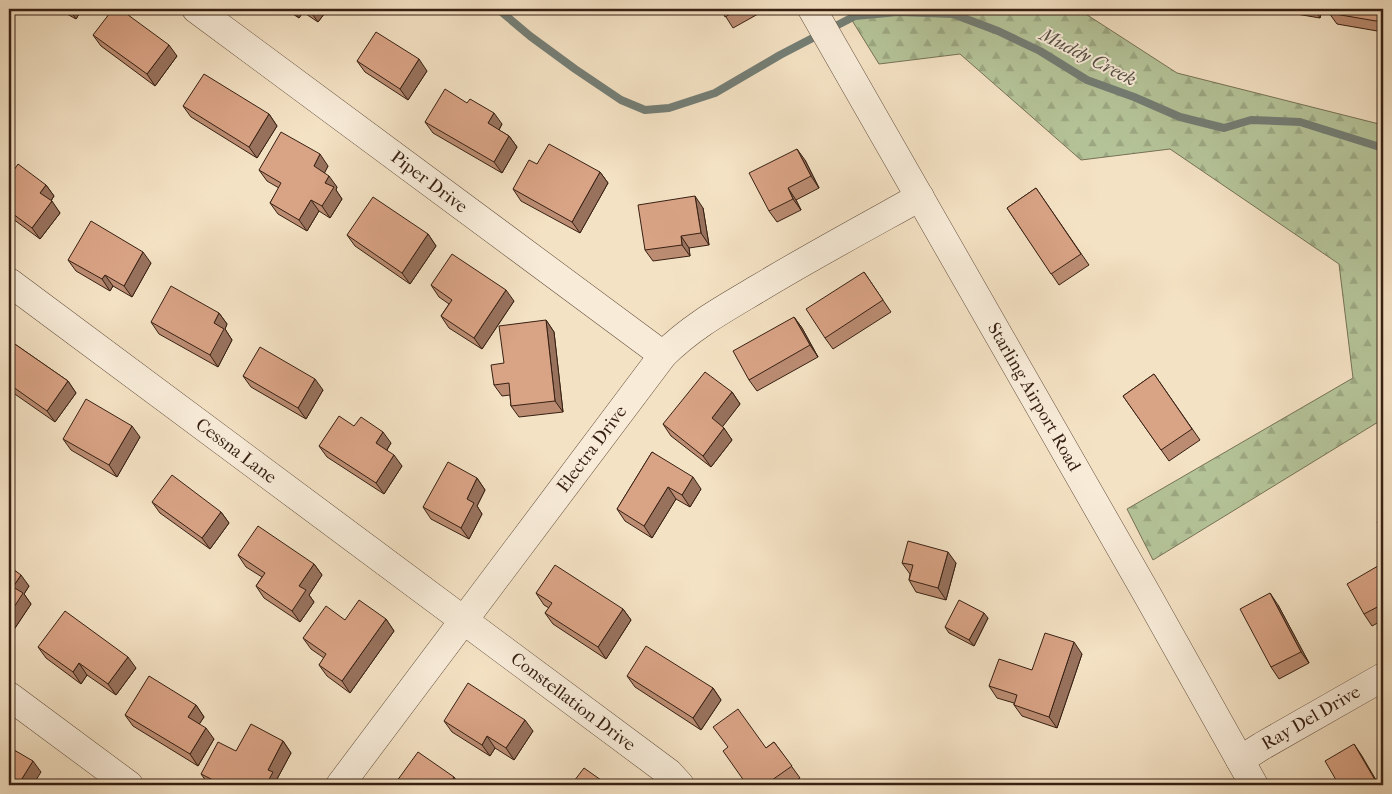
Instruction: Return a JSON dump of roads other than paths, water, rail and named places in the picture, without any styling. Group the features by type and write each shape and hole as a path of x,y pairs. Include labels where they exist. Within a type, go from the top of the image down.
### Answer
{"street":[{"name":"Piper Drive","path":"196,9 662,355"},
{"name":"Starling Airport Road","path":"812,9 1254,785"},
{"name":"Electra Drive","path":"340,785 662,355 704,320 920,198"},
{"name":"Cessna Lane","path":"9,282 463,620"},
{"name":"Constellation Drive","path":"463,620 668,773 680,785"},
{"name":"Ray Del Drive","path":"1240,760 1383,677"},
{"path":"9,696 129,785"}],"waterway":[{"name":"Muddy Creek","path":"498,9 530,36 575,69 621,100 645,110 669,108 715,93 780,55 855,16 898,12 953,14 998,31 1040,51 1087,80 1134,97 1180,117 1224,128 1251,120 1300,122 1383,148"}]}
